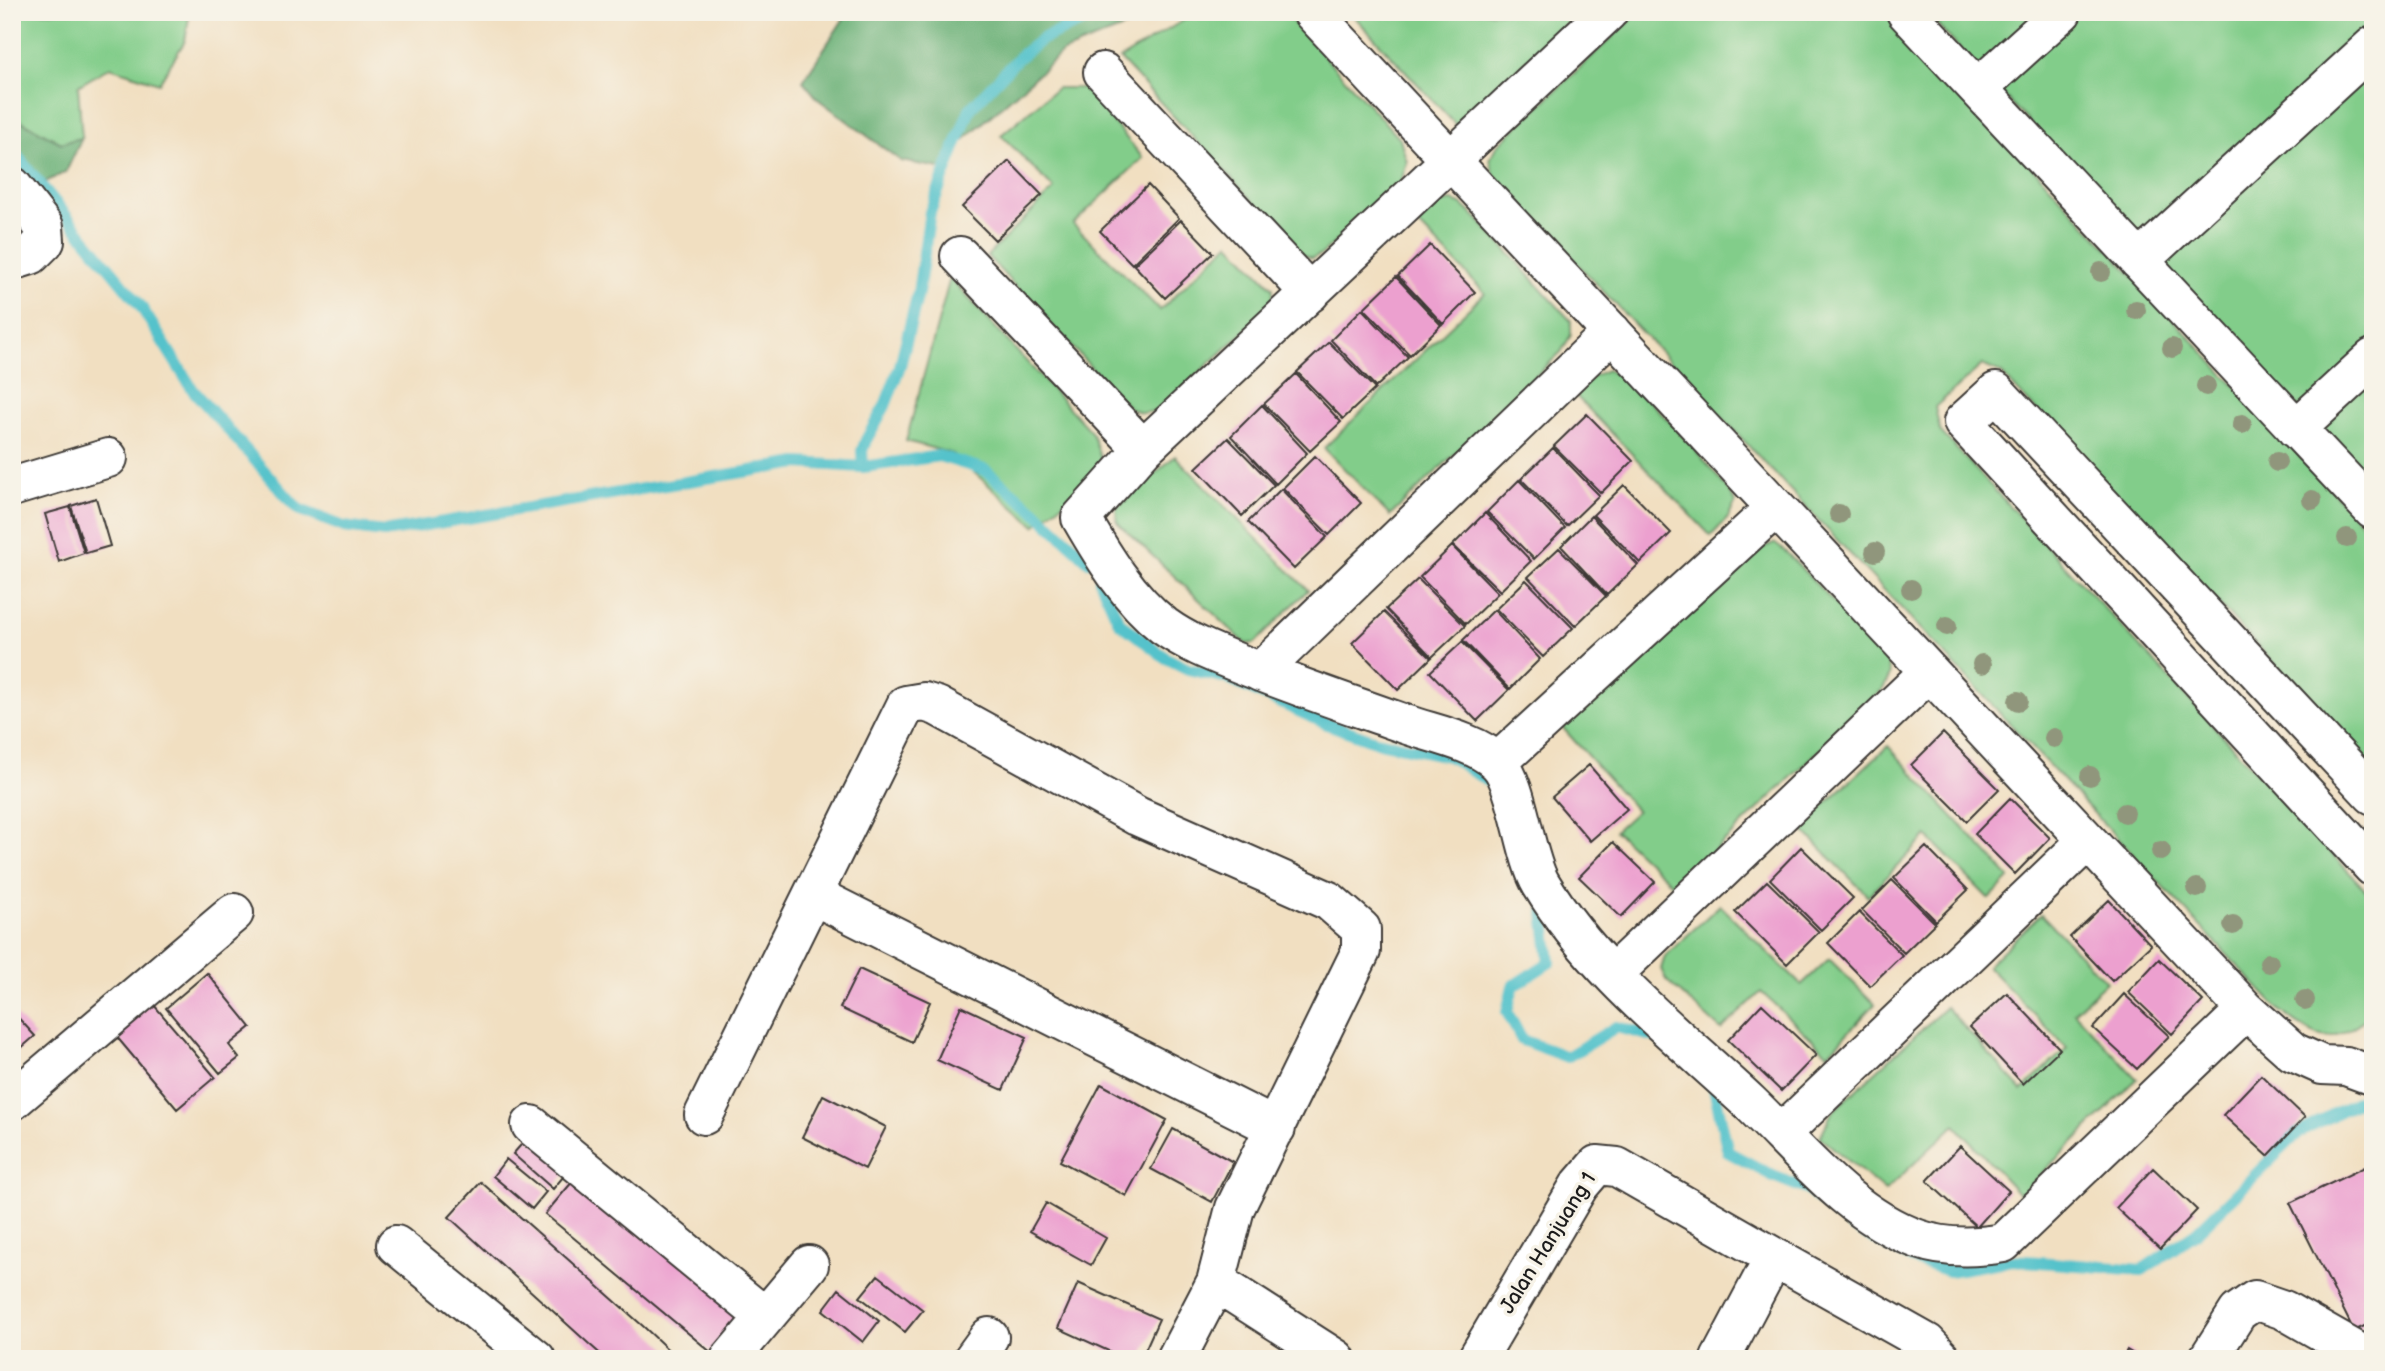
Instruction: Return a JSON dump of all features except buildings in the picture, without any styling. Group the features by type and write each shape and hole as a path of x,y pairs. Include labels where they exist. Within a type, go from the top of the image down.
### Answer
{"street":[{"path":"1312,12 1774,509 2246,1010 2293,1052 2322,1065 2364,1064"},
{"path":"1608,12 1143,449 1081,518 1120,577 1164,626 1194,645 1259,672 1468,746 1498,762 1518,810 1538,880 1570,928 1613,974 1819,1171 1871,1215 1918,1239 1967,1249 2003,1243 2246,1010"},
{"path":"1906,12 2373,510"},
{"path":"1978,89 2062,12"},
{"path":"2139,261 2373,46"},
{"path":"1103,72 1310,293"},
{"path":"12,186 44,227 44,241 31,255 12,261"},
{"path":"960,256 1143,449"},
{"path":"1259,672 1612,332"},
{"path":"2296,429 2373,358"},
{"path":"2373,795 1996,392 1963,422 2373,867"},
{"path":"12,487 108,458"},
{"path":"1498,762 1774,509"},
{"path":"1613,974 1929,672"},
{"path":"704,1115 815,896 906,705 924,702 1137,816 1329,901 1362,929 1361,951 1235,1208 1216,1282 1176,1359"},
{"path":"1782,1133 2087,841"},
{"path":"815,896 1276,1128"},
{"path":"12,1101 234,913"},
{"path":"531,1125 764,1316"},
{"name":"Jalan Hanjuang 1","path":"1477,1359 1579,1186 1597,1165 1616,1167 1773,1257"},
{"path":"396,1245 536,1359"},
{"path":"1720,1359 1773,1257 1927,1343 1942,1359"},
{"path":"730,1359 809,1265"},
{"path":"1216,1282 1336,1359"},
{"path":"2208,1359 2238,1312 2255,1300 2284,1310 2370,1359"}],"green space":[{"path":"12,12 190,12 185,41 159,83 110,67 78,86 82,138 61,143 12,116"},
{"path":"848,12 1158,14 1063,52 960,143 945,169 901,161 818,99 803,81"},
{"path":"1197,12 1284,12 1400,139 1407,162 1400,185 1322,254 1312,258 1303,255 1120,59"},
{"path":"1350,12 1579,12 1457,126"},
{"path":"1639,12 1889,12 2373,535 2373,768 2001,373 1982,365 1935,407 1940,431 2373,898 2373,1013 2358,1024 2346,1032 2326,1037 2306,1029 2279,1010 1494,175 1490,159 1498,145"},
{"path":"1925,12 2373,12 2373,486"},
{"path":"1057,88 1085,88 1143,158 1073,224 1160,310 1229,243 1273,288 1273,305 1158,411 1141,413 1129,408 987,256 1054,189 1001,135"},
{"path":"12,116 61,143 82,138 66,172 31,189 12,164"},
{"path":"1452,201 1461,204 1475,216 1571,321 1571,335 1561,352 1390,516 1324,448 1485,293 1418,224 1440,203"},
{"path":"950,278 1092,433 1102,462 1095,476 1035,526 953,454 906,441"},
{"path":"1607,370 1621,378 1657,408 1712,470 1736,502 1728,518 1711,536 1575,395 1592,376"},
{"path":"1175,456 1308,590 1255,643 1246,644 1117,522 1116,508"},
{"path":"1774,543 1786,552 1886,657 1890,675 1883,689 1676,888 1615,831 1637,811 1562,727 1761,548"},
{"path":"1888,746 2010,878 1989,899 1927,836 1868,896 1800,827"},
{"path":"1720,905 1801,985 1829,959 1875,1004 1828,1054 1761,992 1721,1030 1666,980 1661,969 1665,956"},
{"path":"2041,914 2106,982 2074,1012 2137,1079 2020,1195 1955,1125 1885,1191 1820,1137 1832,1112 1946,1007 2022,1090 2067,1048 1987,966"}],"waterway":[{"path":"863,467 862,451 866,440 885,406 900,366 918,293 930,212 970,109 1019,57 1042,39 1104,12"},
{"path":"12,150 140,305 193,390 298,509 344,527 384,532 798,463 863,467 939,456 985,470 1089,561"},
{"path":"1100,580 1119,622 1166,658 1188,669 1226,678 1325,723 1375,741 1449,756 1494,785 1497,792"},
{"path":"1544,912 1550,962 1513,986 1507,1012 1522,1040 1567,1057 1616,1027 1660,1038"},
{"path":"1713,1083 1728,1152 1773,1176 1808,1190 1854,1228 1910,1258 1949,1271 2012,1260 2142,1270 2196,1233 2297,1134 2373,1093"}]}
